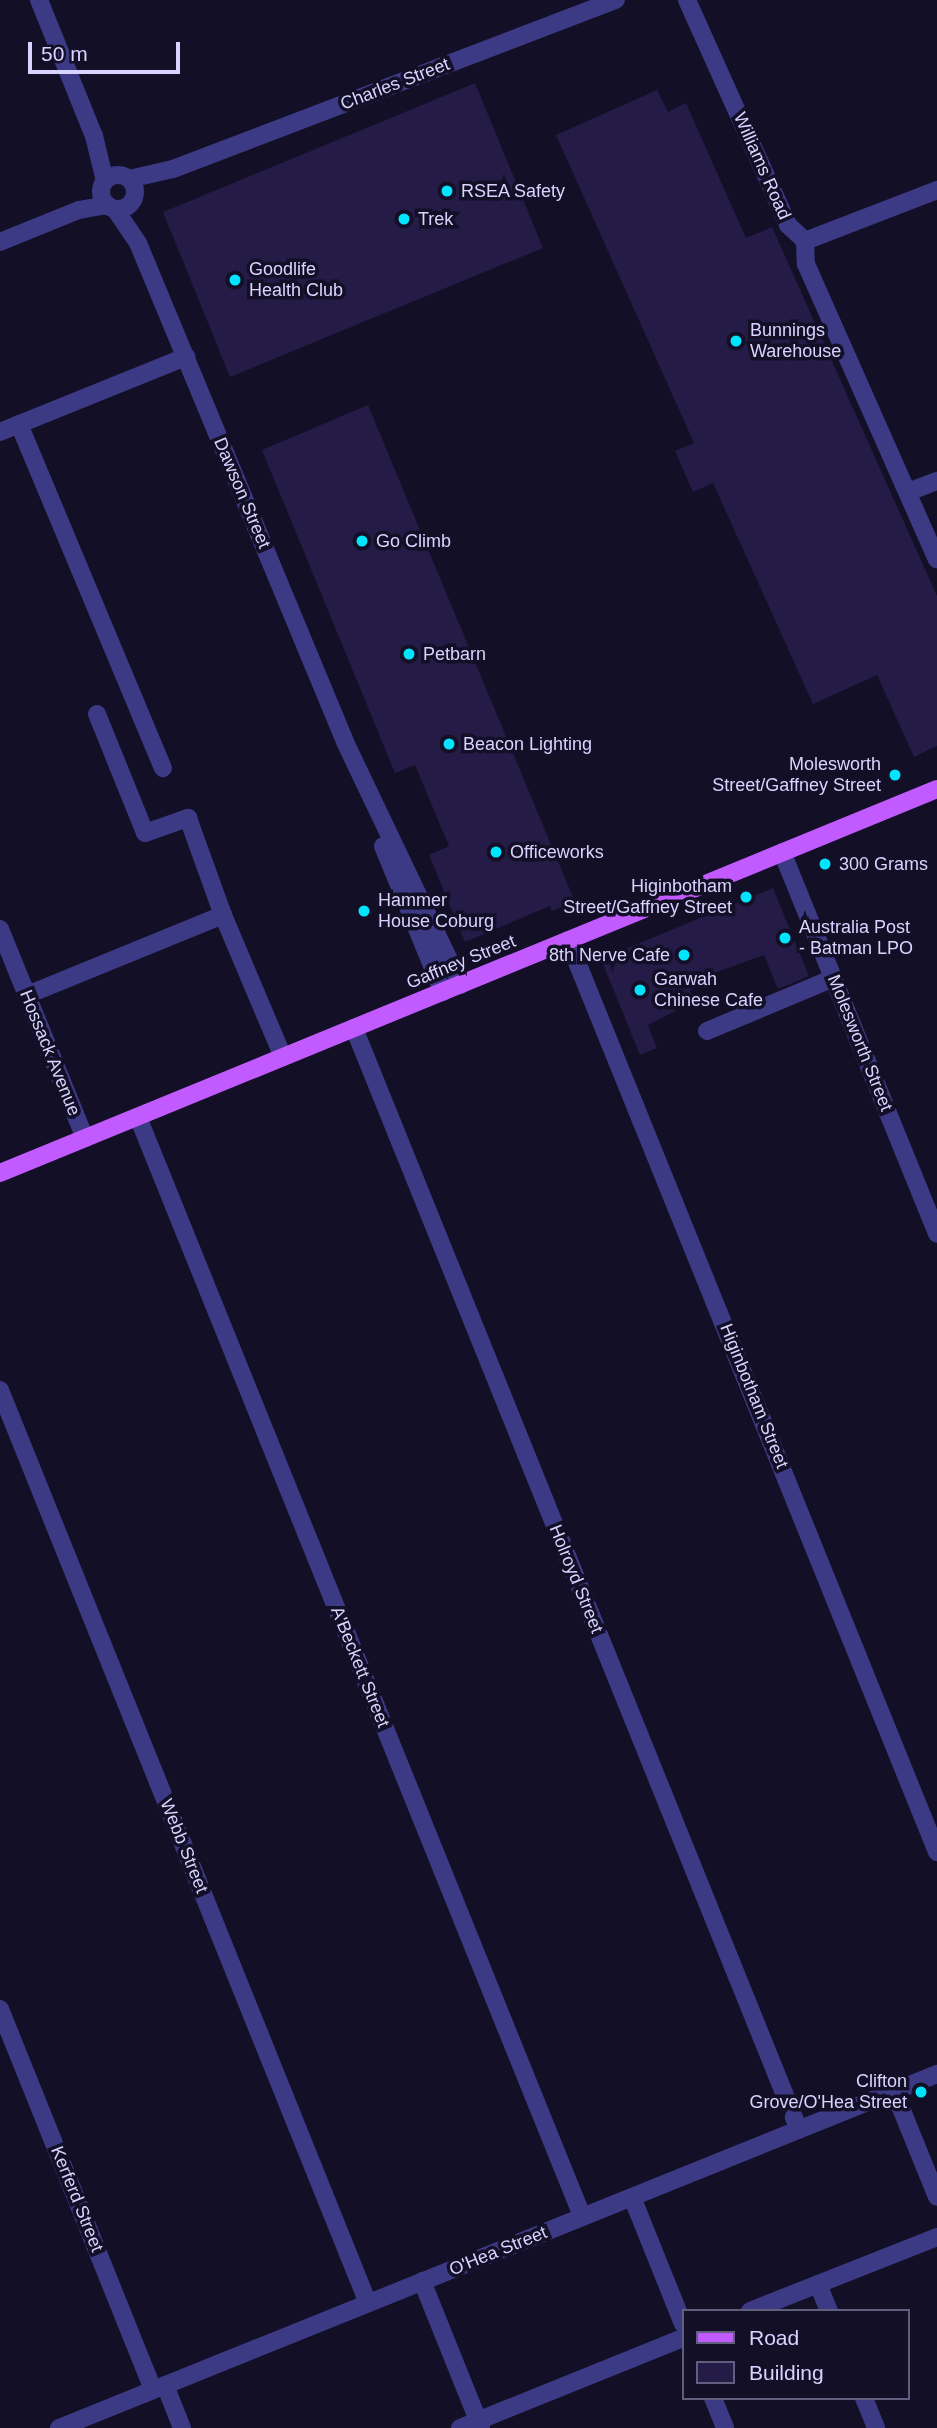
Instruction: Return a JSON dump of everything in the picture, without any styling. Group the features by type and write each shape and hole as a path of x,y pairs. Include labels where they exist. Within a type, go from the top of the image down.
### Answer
{"main road":[{"name":"Gaffney Street","path":"0,1173 937,789"}],"street":[{"name":"Dawson Street","path":"39,0 346,744 443,992"},
{"name":"Charles Street","path":"0,242 173,169 616,0"},
{"name":"Williams Road","path":"687,0 788,225 805,241 806,264 937,559"},
{"path":"805,241 937,190"},
{"path":"0,432 186,357"},
{"path":"19,424 163,768"},
{"path":"908,492 937,481"},
{"path":"97,714 145,833 188,818 223,915 283,1058"},
{"name":"Dawson Street","path":"346,744 461,985"},
{"name":"Molesworth Street","path":"782,852 937,1234"},
{"path":"27,995 223,915"},
{"name":"Hossack Avenue","path":"0,929 85,1138"},
{"name":"Higinbotham Street","path":"568,940 937,1852"},
{"path":"707,1031 834,978"},
{"name":"Holroyd Street","path":"354,1028 799,2130"},
{"name":"A'Beckett Street","path":"138,1117 583,2217"},
{"name":"Webb Street","path":"0,1390 368,2303"},
{"name":"Kerferd Street","path":"0,2009 159,2387 183,2428"},
{"name":"O'Hea Street","path":"59,2428 937,2074"},
{"path":"894,2091 937,2197"},
{"path":"632,2197 682,2321"},
{"path":"755,2309 937,2237"},
{"path":"422,2281 480,2424"},
{"path":"818,2284 828,2309"},
{"path":"460,2428 480,2424 682,2338"},
{"path":"714,2400 725,2428"},
{"path":"865,2400 876,2428"}],"building":[{"path":"475,83 543,248 230,377 163,212"},
{"name":"Bunnings Warehouse","path":"657,90 668,112 686,103 746,238 772,227 937,596 937,746 914,757 877,675 813,704 713,483 693,492 675,451 694,443 556,135"},
{"path":"368,405 575,902 552,911 550,906 465,942 429,855 449,846 415,765 395,773 262,450"},
{"path":"773,888 809,976 778,989 764,955 703,977 706,984 690,990 694,1001 648,1025 657,1048 640,1055 601,959"}],"place":[{"name":"RSEA Safety","path":"447,191"},
{"name":"Trek","path":"404,219"},
{"name":"Goodlife Health Club","path":"235,280"},
{"name":"Bunnings Warehouse","path":"736,341"},
{"name":"Go Climb","path":"362,541"},
{"name":"Petbarn","path":"409,654"},
{"name":"Beacon Lighting","path":"449,744"},
{"name":"Molesworth Street/Gaffney Street","path":"895,775"},
{"name":"Officeworks","path":"496,852"},
{"name":"300 Grams","path":"825,864"},
{"name":"Higinbotham Street/Gaffney Street","path":"746,897"},
{"name":"Hammer House Coburg","path":"364,911"},
{"name":"Australia Post - Batman LPO","path":"785,938"},
{"name":"8th Nerve Cafe","path":"684,955"},
{"name":"Garwah Chinese Cafe","path":"640,990"},
{"name":"Clifton Grove/O'Hea Street","path":"921,2092"}]}
